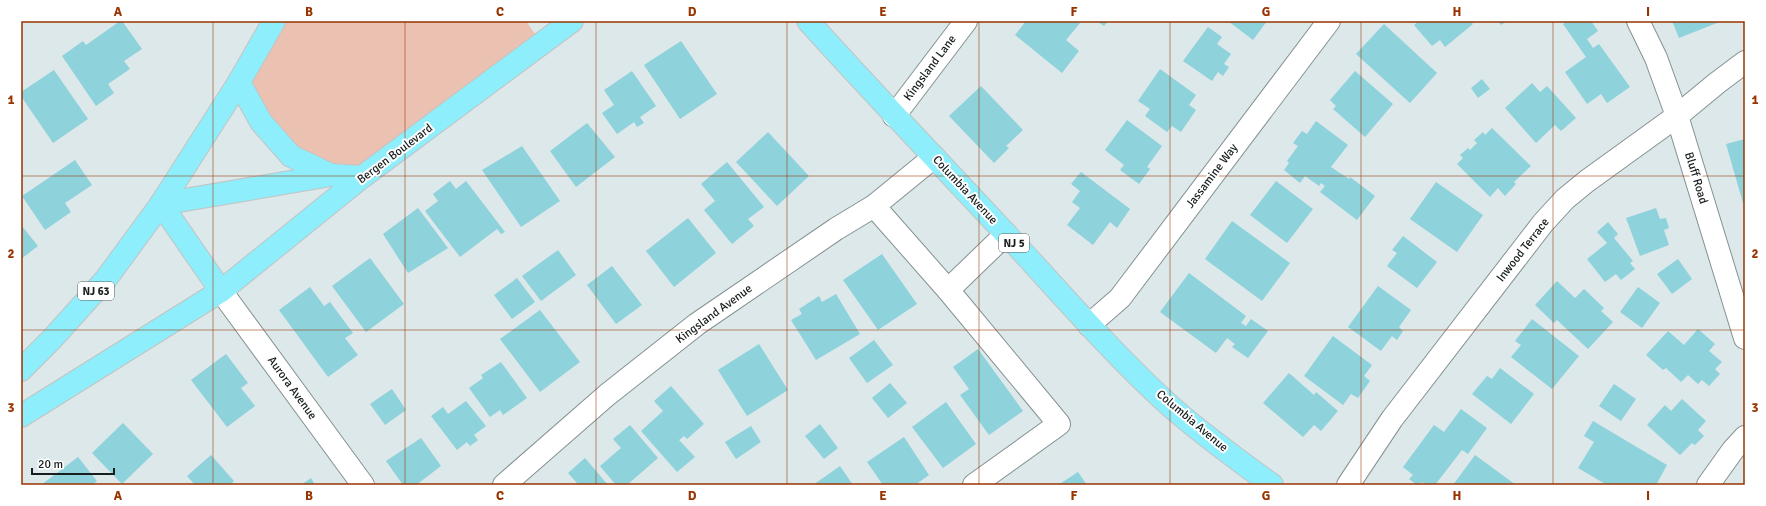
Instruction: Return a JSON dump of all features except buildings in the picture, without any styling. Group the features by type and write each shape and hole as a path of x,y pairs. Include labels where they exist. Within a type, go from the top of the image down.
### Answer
{"main road":[{"name":"NJ 63","path":"21,370 52,339 106,279 161,204 239,82 274,21"},
{"name":"Bergen Boulevard","path":"21,416 221,291 362,177 572,21"},
{"name":"Columbia Avenue","path":"808,21 894,116 1006,234 1089,325 1168,404 1230,454 1272,485"},
{"path":"239,82 261,122 291,156 331,175"},
{"path":"221,291 161,204 331,175 362,177"}],"street":[{"name":"Kingsland Lane","path":"894,116 966,21"},
{"name":"Jassamine Way","path":"1089,325 1120,298 1329,21"},
{"name":"Bluff Road","path":"1638,21 1656,58 1677,116 1745,338"},
{"name":"Inwood Terrace","path":"1348,485 1392,419 1543,223 1565,199 1587,181 1677,116 1745,62"},
{"name":"Kingsland Avenue","path":"504,485 607,395 697,324 836,229 874,206 934,157"},
{"path":"874,206 948,290 1059,424 974,485"},
{"path":"948,290 1006,234"},
{"name":"Aurora Avenue","path":"221,291 363,485"},
{"path":"1708,485 1733,450 1745,437"}],"shaded area":[{"path":"274,21 526,21 542,44 362,177 291,156 239,82"}]}
